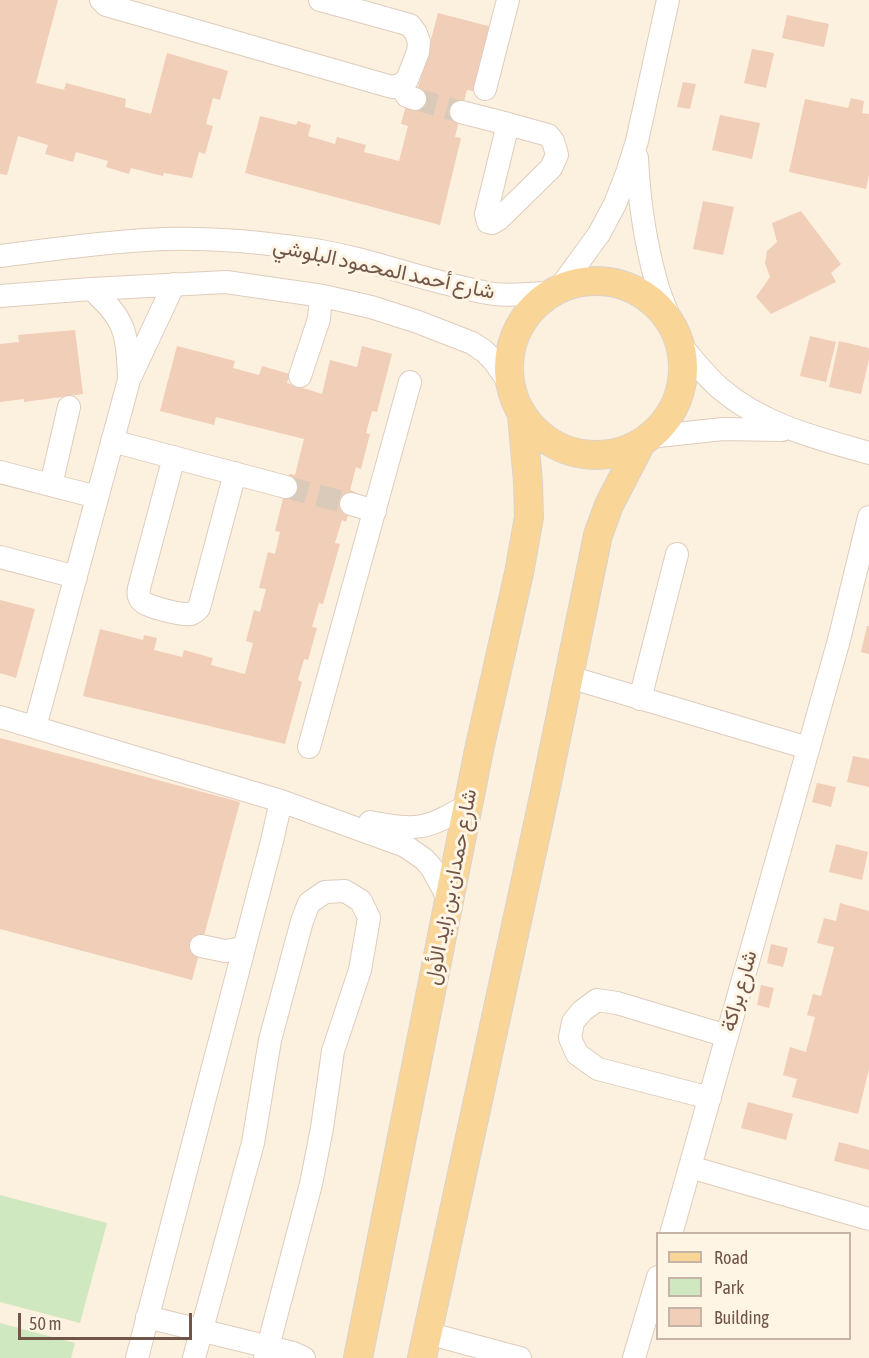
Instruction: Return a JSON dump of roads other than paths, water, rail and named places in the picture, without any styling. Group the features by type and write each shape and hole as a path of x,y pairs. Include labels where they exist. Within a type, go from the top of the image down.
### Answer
{"main road":[{"path":"424,1345 598,535 609,505 645,440 667,418 678,395 683,370 677,336 653,302 625,285 591,280 556,290 536,305 522,321 513,341 509,362 510,384 522,414 540,435 563,449 589,455 616,453 645,440"},
{"name":"شارع حمدان بن زايد الأول","path":"358,1358 448,900 519,573 529,517 522,414"}],"street":[{"path":"101,0 106,5 408,92 407,80 419,42 410,25 320,0"},
{"path":"485,89 508,0"},
{"path":"556,290 599,234 615,204 627,173 637,141 668,0"},
{"path":"461,112 508,124"},
{"path":"637,141 639,189 645,237 656,284 677,336 698,366 727,394 751,410 795,431 869,453"},
{"name":"شارع أحمد المحمود البلوشي","path":"0,256 147,240 229,240 270,243 351,257 495,294 527,295 556,290"},
{"name":"شارع أحمد المحمود البلوشي","path":"0,296 226,282 321,296 371,307 472,343 494,361 510,384"},
{"path":"35,728 129,380 174,284"},
{"path":"91,289 111,306 124,328 129,380"},
{"path":"300,376 319,319 321,296"},
{"path":"309,747 410,382"},
{"path":"51,485 69,407"},
{"path":"645,440 723,429 795,431"},
{"path":"112,441 286,487"},
{"path":"174,457 139,588 139,597 150,605 187,614 199,608 235,473"},
{"path":"0,472 97,497"},
{"path":"351,504 375,511"},
{"name":"شارع براكة","path":"671,1232 839,640 869,518"},
{"path":"640,699 677,554"},
{"path":"0,557 76,577"},
{"path":"569,677 808,748"},
{"path":"0,717 281,801 394,842 414,852 432,868 448,900"},
{"path":"137,1358 281,801"},
{"path":"332,818 413,828 442,820 468,805"},
{"path":"194,1358 253,1143 270,1040 302,921 309,903 325,892 345,891 361,901 369,918 367,938 360,970 333,1051 313,1175 266,1352"},
{"path":"236,974 199,951 243,948"},
{"path":"710,1098 598,1069 577,1054 570,1038 573,1022 582,1011 597,1000 617,1003 727,1036"},
{"path":"690,1167 869,1219"},
{"path":"634,1358 656,1281"},
{"path":"147,1317 201,1331 266,1352 304,1358"},
{"path":"424,1345 520,1358"}],"tunnel":[{"path":"415,99 461,112"},
{"path":"286,487 351,504"}]}
